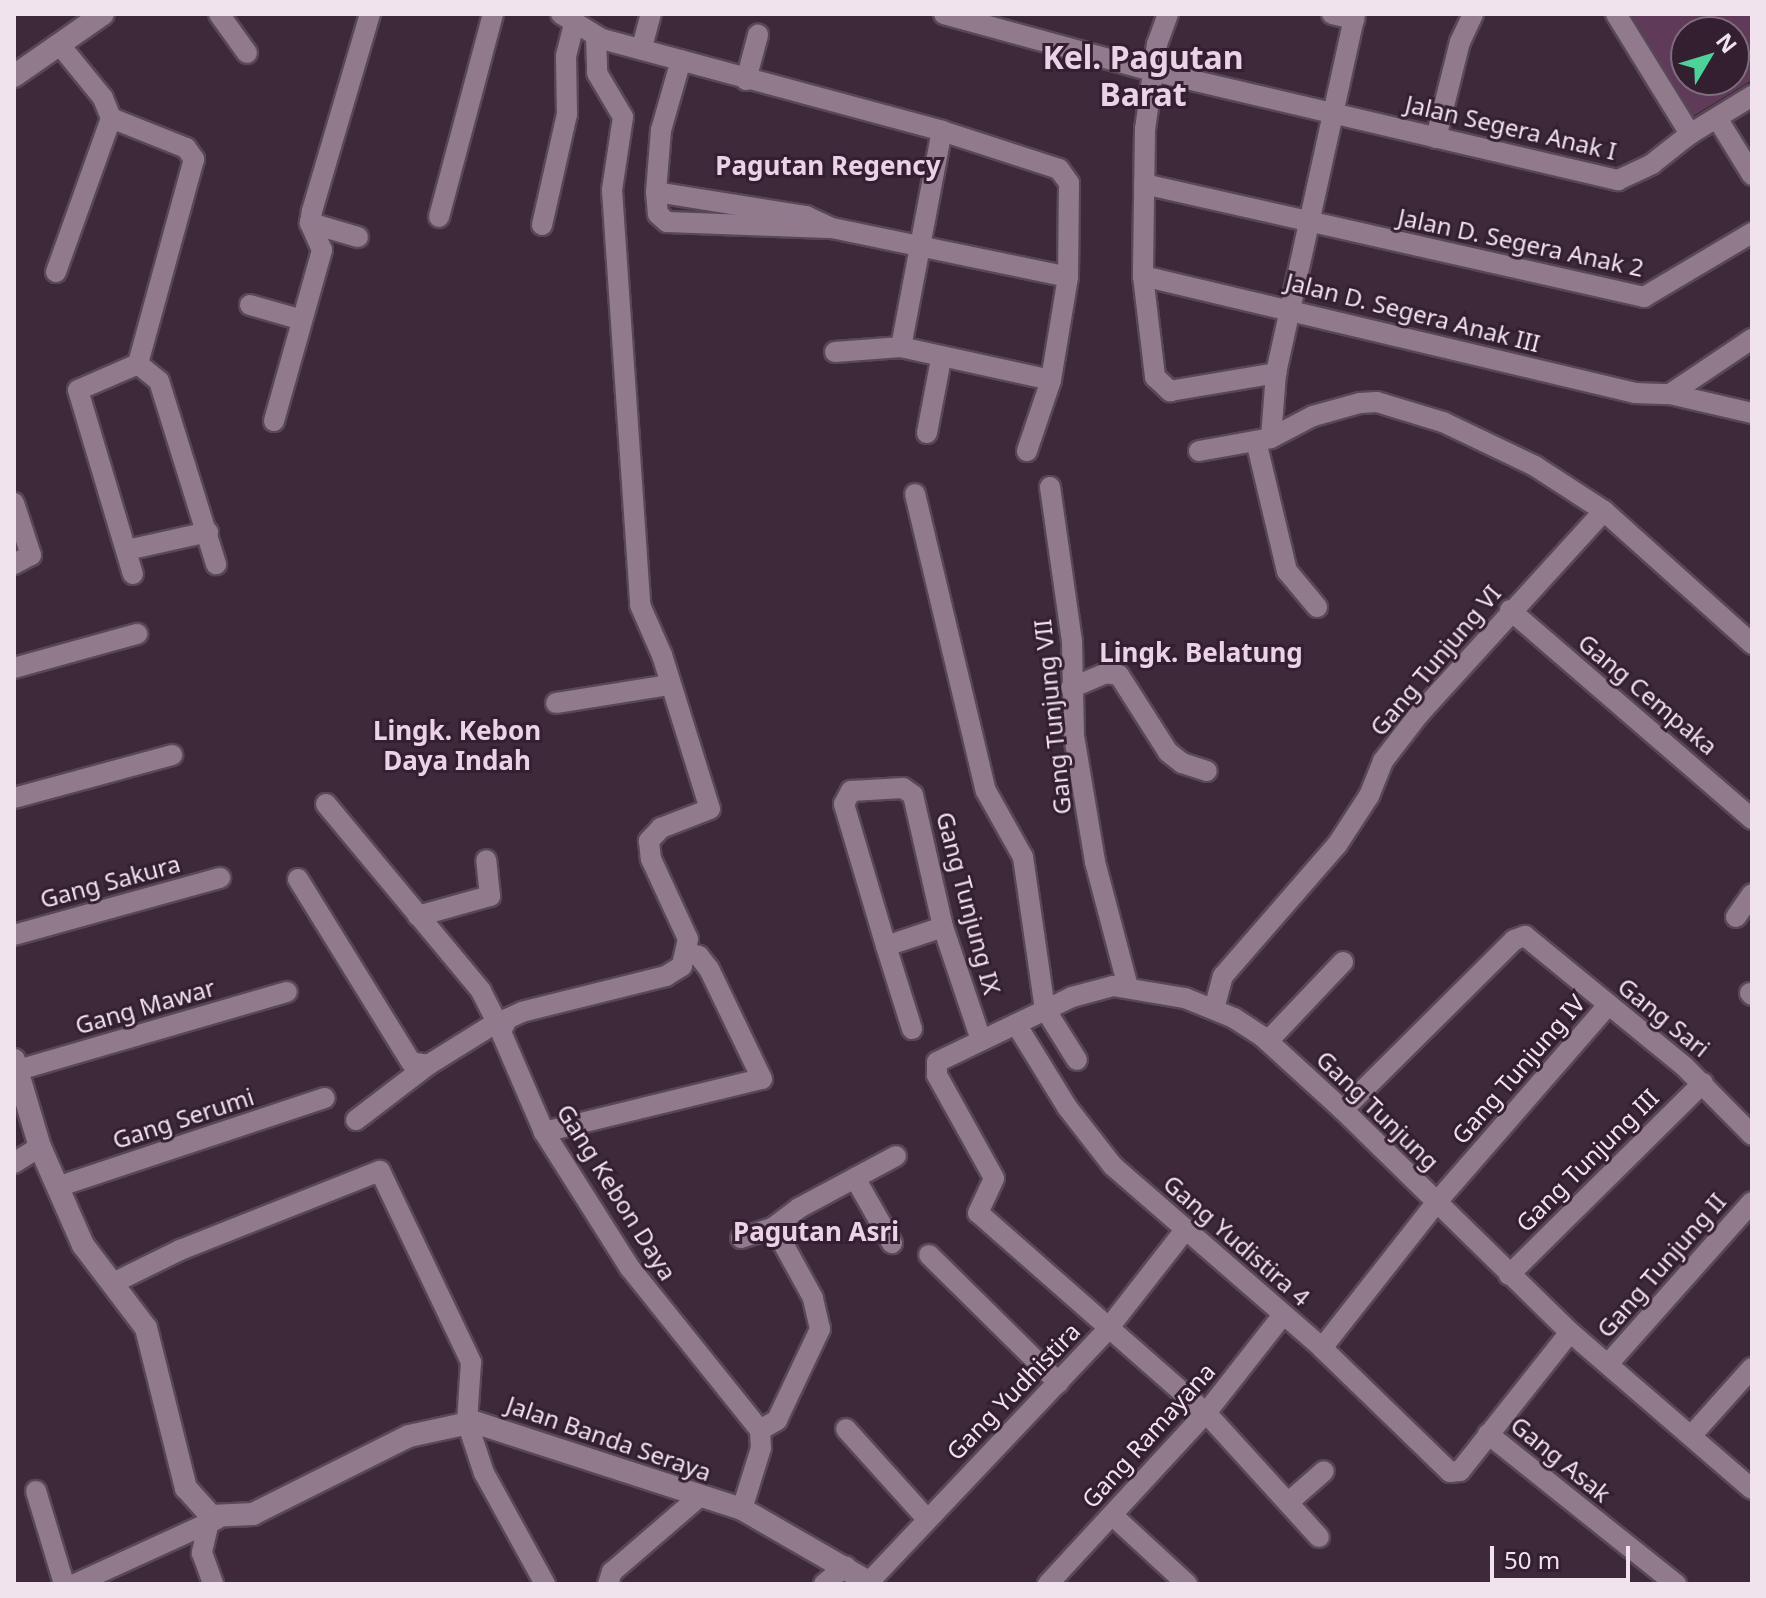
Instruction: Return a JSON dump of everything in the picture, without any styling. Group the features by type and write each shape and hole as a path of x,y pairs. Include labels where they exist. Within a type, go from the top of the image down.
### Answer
{"street":[{"path":"219,14 247,53"},
{"path":"274,421 322,250 310,223 370,14"},
{"path":"439,217 493,14"},
{"path":"642,47 651,14"},
{"name":"Jalan Segera Anak I","path":"944,14 1436,138 1618,180 1652,164 1690,134 1752,96"},
{"path":"1168,14 1154,66 1144,184 1143,276 1155,377 1162,388 1172,391 1276,373"},
{"path":"1317,607 1287,571 1264,440 1289,308 1312,224 1332,112 1355,16 1332,14"},
{"path":"1436,138 1460,42 1473,14"},
{"path":"1616,14 1690,134"},
{"path":"14,76 101,15"},
{"path":"568,17 596,37 642,47 746,80 942,131 1048,163 1067,178 1068,277 1051,380 1027,451"},
{"path":"542,225 567,114 568,17"},
{"path":"746,80 758,35"},
{"path":"356,1120 428,1065 500,1022 522,1012 670,975 688,953 688,939 651,859 649,841 661,828 709,811 640,605 612,190 623,117 597,73 596,37"},
{"path":"56,272 111,118 103,98 60,45"},
{"path":"681,60 661,130 656,192 662,221 832,228 917,242 1068,277"},
{"path":"111,118 186,148 194,159 138,364"},
{"path":"1717,118 1752,175"},
{"path":"901,347 917,242 942,131"},
{"name":"Jalan D. Segera Anak 2","path":"1144,184 1644,297 1752,233"},
{"path":"656,192 734,202 806,216 832,228"},
{"path":"731,225 734,202"},
{"path":"310,223 358,237"},
{"name":"Jalan D. Segera Anak III","path":"1143,276 1289,308 1635,393 1670,394 1752,413"},
{"path":"250,305 302,320"},
{"path":"1670,394 1752,339"},
{"path":"835,352 901,347 941,359 1051,380"},
{"path":"927,433 941,359"},
{"path":"138,364 159,381 216,564"},
{"path":"133,574 78,390 138,364"},
{"path":"1199,451 1264,440 1313,416 1377,402 1443,422 1505,450 1604,511 1752,644"},
{"name":"Gang Tunjung VII","path":"1050,487 1072,642 1071,688 1095,862 1128,987"},
{"path":"915,494 986,791 1023,857 1045,1009 1077,1060"},
{"path":"14,503 31,555 14,564"},
{"name":"Gang Tunjung VI","path":"1214,1009 1223,976 1337,845 1369,796 1383,761 1510,610 1604,511"},
{"path":"127,550 208,532"},
{"name":"Gang Cempaka","path":"1510,610 1752,819"},
{"path":"14,668 137,634"},
{"path":"1071,688 1106,673 1119,675 1168,752 1190,767 1207,771"},
{"path":"556,703 668,685"},
{"path":"14,798 172,755"},
{"name":"Gang Tunjung IX","path":"886,946 844,804 851,791 901,788 912,793 943,927 975,1043"},
{"name":"Gang Kebon Daya","path":"326,804 481,991 500,1022 505,1041 544,1132 630,1268 760,1430"},
{"path":"418,916 490,896 486,860"},
{"name":"Gang Sakura","path":"14,935 220,878"},
{"path":"298,879 402,1051 411,1062 428,1065"},
{"path":"1736,917 1752,894"},
{"path":"912,1029 886,946 943,927"},
{"name":"Gang Sari","path":"1343,1110 1514,940 1525,936 1703,1083 1752,1135"},
{"path":"544,1132 762,1079 709,969 699,956 688,953"},
{"path":"1268,1041 1343,962"},
{"name":"Gang Tunjung","path":"1107,1330 982,1216 978,1206 994,1178 936,1067 975,1043 1045,1009 1086,993 1128,987 1214,1009 1268,1041 1570,1332 1752,1489"},
{"name":"Gang Mawar","path":"16,1065 287,992"},
{"name":"Gang Tunjung IV","path":"1322,1348 1436,1203 1608,1005"},
{"name":"Gang Yudistira 4","path":"1016,1024 1093,1143 1282,1316 1322,1348 1450,1472 1460,1471 1488,1434"},
{"path":"16,1065 40,1147 83,1245 150,1339 186,1488 192,1500 212,1522"},
{"name":"Gang Tunjung III","path":"1509,1275 1703,1083"},
{"name":"Gang Serumi","path":"57,1187 325,1098"},
{"path":"14,1163 40,1147"},
{"path":"741,1238 774,1227 896,1156"},
{"path":"113,1283 180,1250 380,1171 471,1362 467,1422 504,1515 545,1584"},
{"path":"855,1178 892,1243"},
{"name":"Gang Tunjung II","path":"1609,1363 1752,1202"},
{"path":"742,1509 761,1448 760,1430 777,1420 820,1329 813,1298 774,1227"},
{"name":"Gang Yudhistira","path":"871,1583 927,1519 1107,1330 1186,1229"},
{"path":"929,1255 1059,1383"},
{"name":"Gang Ramayana","path":"1048,1584 1206,1413 1282,1316"},
{"path":"1107,1330 1206,1413 1290,1501 1319,1537"},
{"path":"1488,1434 1570,1332"},
{"path":"1692,1435 1752,1368"},
{"name":"Jalan Banda Seraya","path":"212,1522 253,1514 409,1436 467,1422 534,1438 699,1497 742,1509 871,1583"},
{"path":"846,1429 927,1519"},
{"name":"Gang Asak","path":"1488,1434 1676,1584"},
{"path":"1290,1501 1324,1471"},
{"path":"36,1491 64,1584"},
{"path":"608,1584 615,1569 699,1497"},
{"path":"1112,1515 1187,1584"},
{"path":"75,1584 212,1522"},
{"path":"212,1522 202,1553 213,1584"},
{"path":"824,1584 846,1566"}],"shaded area":[{"path":"1631,14 1752,14 1752,80 1750,16 1670,16 1670,78"},
{"path":"1681,96 1726,96 1693,116"}],"district":[{"name":"Kel. Pagutan Barat","path":"1143,76"},
{"name":"Pagutan Regency","path":"828,166"},
{"name":"Lingk. Belatung","path":"1201,653"},
{"name":"Lingk. Kebon Daya Indah","path":"457,746"},
{"name":"Pagutan Asri","path":"816,1232"}]}
